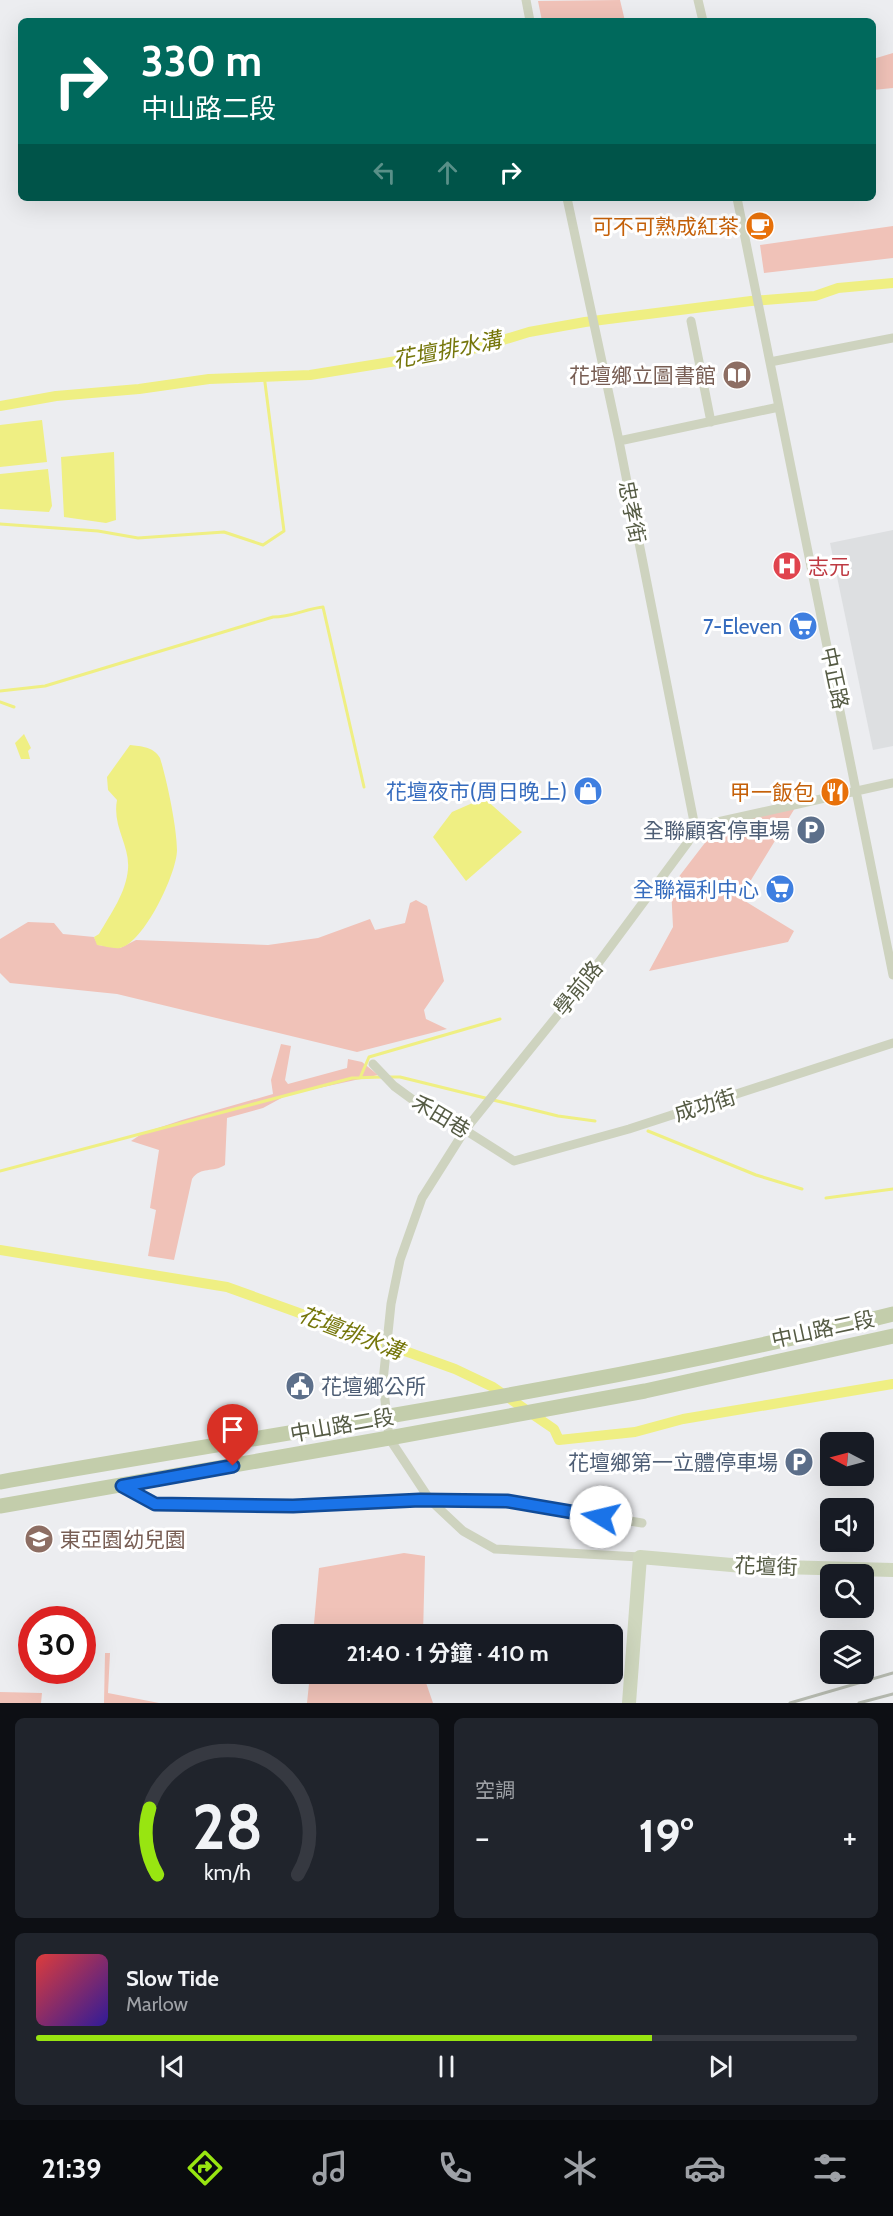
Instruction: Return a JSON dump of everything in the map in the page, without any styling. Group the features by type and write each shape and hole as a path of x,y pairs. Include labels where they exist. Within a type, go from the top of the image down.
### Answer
{"main road":[{"name":"中山路二段","path":"0,1482 386,1418 775,1341 893,1314"},
{"name":"中山路二段","path":"0,1506 551,1408 893,1336"}],"street":[{"path":"526,0 529,18"},
{"path":"699,0 702,18"},
{"name":"忠孝街","path":"568,201 619,441 695,827"},
{"name":"中正路","path":"738,201 858,790 893,975"},
{"path":"691,321 711,422"},
{"path":"770,362 893,338"},
{"path":"619,441 779,407"},
{"path":"695,827 893,783"},
{"name":"學前路","path":"386,1418 383,1381 400,1260 422,1198 465,1130 582,986 688,842 695,827"},
{"name":"成功街","path":"514,1161 629,1129 893,1043"},
{"name":"禾田巷","path":"373,1064 394,1086 435,1116 465,1130 514,1161"},
{"path":"386,1418 389,1438 430,1500 463,1531 495,1549 640,1557 630,1703"},
{"path":"122,1486 155,1504 293,1506 430,1500 507,1501 642,1523"},
{"name":"花壇街","path":"640,1557 743,1566 893,1570"}],"shaded area":[{"path":"620,0 624,18 541,18 538,1"},
{"path":"893,53 893,88 876,90 876,58"},
{"path":"893,226 893,258 764,273 760,245"},
{"path":"42,420 47,462 0,467 0,425"},
{"path":"114,452 116,520 106,523 64,517 61,457"},
{"path":"48,469 52,506 49,512 0,509 0,474"},
{"path":"893,530 893,746 873,750 830,543"},
{"path":"24,734 31,748 28,751 30,759 21,759 15,743"},
{"path":"130,745 151,749 160,758 171,804 177,850 176,861 165,890 149,921 129,943 115,948 97,945 94,937 99,934 113,911 127,878 128,860 117,819 117,800 108,790 107,777"},
{"path":"484,798 522,832 466,881 433,837 452,812"},
{"path":"795,808 740,898 794,931 788,942 649,971 673,927 671,887 714,831 733,833 742,819"},
{"path":"416,900 427,906 444,981 424,1010 426,1019 447,1029 357,1052 117,994 10,983 0,973 0,939 28,922 54,923 63,934 94,937 98,945 120,948 136,940 268,945 318,938 370,919 375,930 405,923 410,903"},
{"path":"281,1044 291,1046 285,1080 288,1084 347,1068 348,1059 362,1062 378,1075 287,1095 263,1108 227,1118 225,1165 199,1172 192,1179 174,1260 148,1256 156,1210 150,1208 159,1150 131,1141 143,1133 182,1120 273,1094 271,1080"},
{"path":"404,1553 425,1556 423,1624 314,1624 319,1568"},
{"path":"105,1653 110,1653 108,1693 159,1703 104,1703"},
{"path":"309,1684 426,1684 433,1703 307,1703"},
{"path":"0,1692 42,1693 41,1703 0,1703"}],"waterway":[{"name":"花壇排水溝","path":"0,406 56,396 139,389 209,379 310,375 477,348 529,332 585,322 751,301 815,296 838,288 893,283"},
{"path":"0,524 98,531 138,538 224,532 263,545 284,531 264,375"},
{"path":"0,691 45,686 273,617 323,607 364,787"},
{"path":"0,702 14,707"},
{"path":"360,1078 369,1057 500,1019"},
{"path":"0,1171 352,1078 382,1077"},
{"path":"389,1077 400,1077 558,1116 595,1121"},
{"path":"648,1131 756,1175 802,1189"},
{"path":"826,1198 893,1189"},
{"name":"花壇排水溝","path":"0,1250 227,1287 455,1369 493,1387 554,1429 559,1440 635,1432 683,1419 893,1384"}],"railway":[{"path":"790,1703 893,1673"},
{"path":"859,1703 893,1694"}],"place":[{"name":"可不可熟成紅茶","path":"760,226"},
{"name":"花壇鄉立圖書館","path":"737,375"},
{"name":"志元","path":"787,566"},
{"name":"7-Eleven","path":"803,626"},
{"name":"花壇夜市(周日晚上)","path":"588,791"},
{"name":"甲一飯包","path":"835,792"},
{"name":"全聯顧客停車場","path":"811,830"},
{"name":"全聯福利中心","path":"780,889"},
{"name":"花壇鄉公所","path":"300,1386"},
{"name":"花壇鄉第一立體停車場","path":"799,1462"},
{"name":"東亞園幼兒園","path":"39,1539"}],"route":[{"path":"233,1466 122,1486 155,1504 293,1506 420,1500 507,1501 601,1517"}]}
